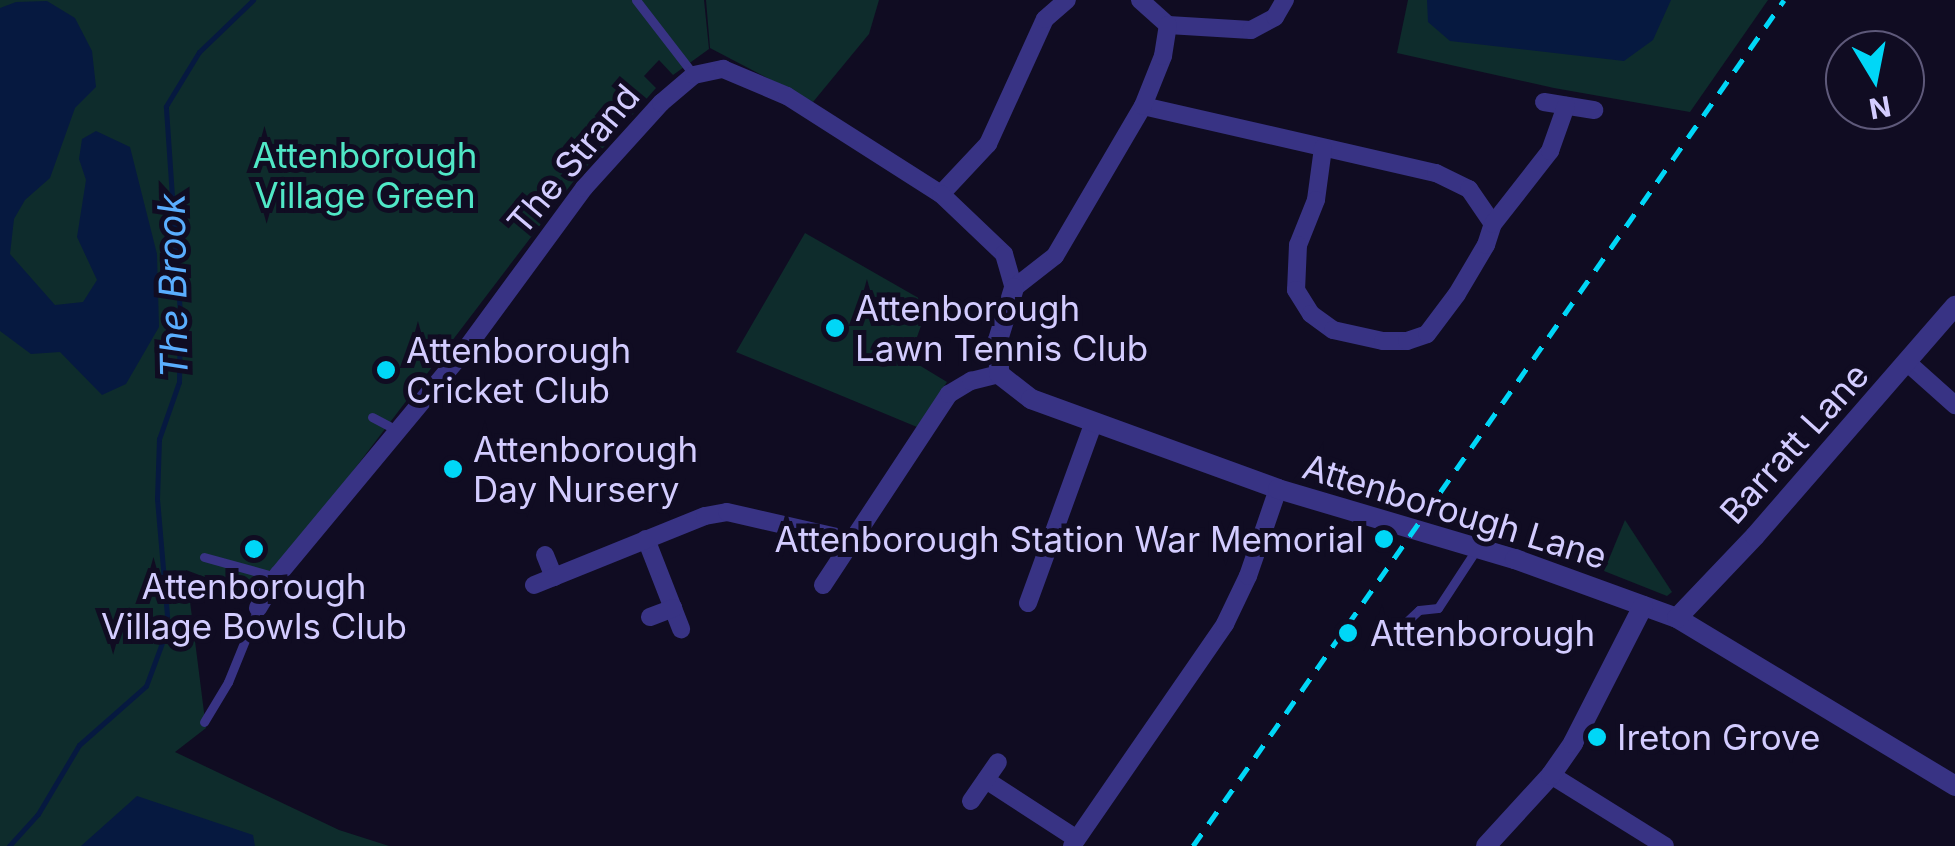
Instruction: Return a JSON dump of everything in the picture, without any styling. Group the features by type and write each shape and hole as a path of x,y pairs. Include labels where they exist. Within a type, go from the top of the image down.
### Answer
{"street":[{"path":"941,194 988,144 1045,19 1067,0"},
{"path":"1140,0 1168,25 1252,30 1275,17 1285,0"},
{"path":"1014,288 1055,256 1142,106 1163,56 1168,25"},
{"path":"694,75 722,69 787,96 941,194 1004,254 1014,288 998,340 999,374 971,381 949,394 824,585"},
{"name":"The Strand","path":"258,608 276,578 468,346 584,188 661,103 694,75"},
{"path":"1544,102 1594,110"},
{"path":"1142,106 1436,173 1469,189 1493,224"},
{"path":"1322,148 1316,200 1298,245 1296,290 1311,314 1333,330 1384,341 1407,341 1427,334 1486,245 1493,224 1550,150 1566,106"},
{"name":"Barratt Lane","path":"1677,618 1909,364 1955,306"},
{"path":"1909,364 1955,405"},
{"name":"Attenborough Lane","path":"999,374 1031,399 1093,424 1278,489 1478,548 1677,618 1955,786"},
{"path":"1026,593 1093,424"},
{"path":"986,780 1074,842 1225,624 1248,576 1278,489"},
{"path":"534,585 646,539 727,512 850,540"},
{"path":"646,539 681,628"},
{"path":"545,555 554,577"},
{"path":"1486,846 1551,775 1616,666 1644,606"},
{"path":"650,617 673,608"},
{"path":"971,801 998,762"},
{"path":"1551,775 1665,846"}],"lane":[{"path":"636,0 694,75"},
{"path":"372,417 398,430"},
{"path":"1389,638 1419,610 1438,608 1478,548"},
{"path":"204,556 276,578"},
{"path":"204,722 228,682 258,608"}],"green space":[{"name":"Attenborough Village Green","path":"0,0 704,0 709,49 673,75 659,60 644,76 656,88 573,182 257,597 186,570 206,728 175,752 339,830 389,846 0,846"},
{"path":"706,0 879,0 869,34 813,102 710,48"},
{"path":"1408,0 1768,0 1690,112 1554,88 1397,53"},
{"name":"Attenborough Lawn Tennis Club","path":"805,233 929,304 909,359 947,382 917,427 736,352"},
{"path":"1625,520 1672,592 1667,596 1604,571"}],"water":[{"path":"1427,0 1671,0 1653,40 1624,61 1450,41 1428,22"},
{"path":"47,1 75,18 92,51 96,87 75,108 50,178 25,200 14,219 10,254 55,305 83,302 97,280 77,237 86,180 79,159 82,139 96,131 130,147 157,254 159,327 126,384 102,395 60,352 31,354 0,331 0,8 16,2"},
{"path":"137,796 253,835 255,846 81,846"}],"waterway":[{"name":"The Brook","path":"9,846 38,814 79,745 146,686 168,627 157,499 159,439 179,382 180,314 166,106 199,52 253,0"}],"railway":[{"path":"1193,846 1784,0"}],"place":[{"name":"Attenborough Lawn Tennis Club","path":"835,328"},
{"name":"Attenborough Cricket Club","path":"386,370"},
{"name":"Attenborough Day Nursery","path":"453,469"},
{"name":"Attenborough Station War Memorial","path":"1384,539"},
{"name":"Attenborough Village Bowls Club","path":"254,549"},
{"name":"Attenborough","path":"1348,633"},
{"name":"Ireton Grove","path":"1597,737"}]}
